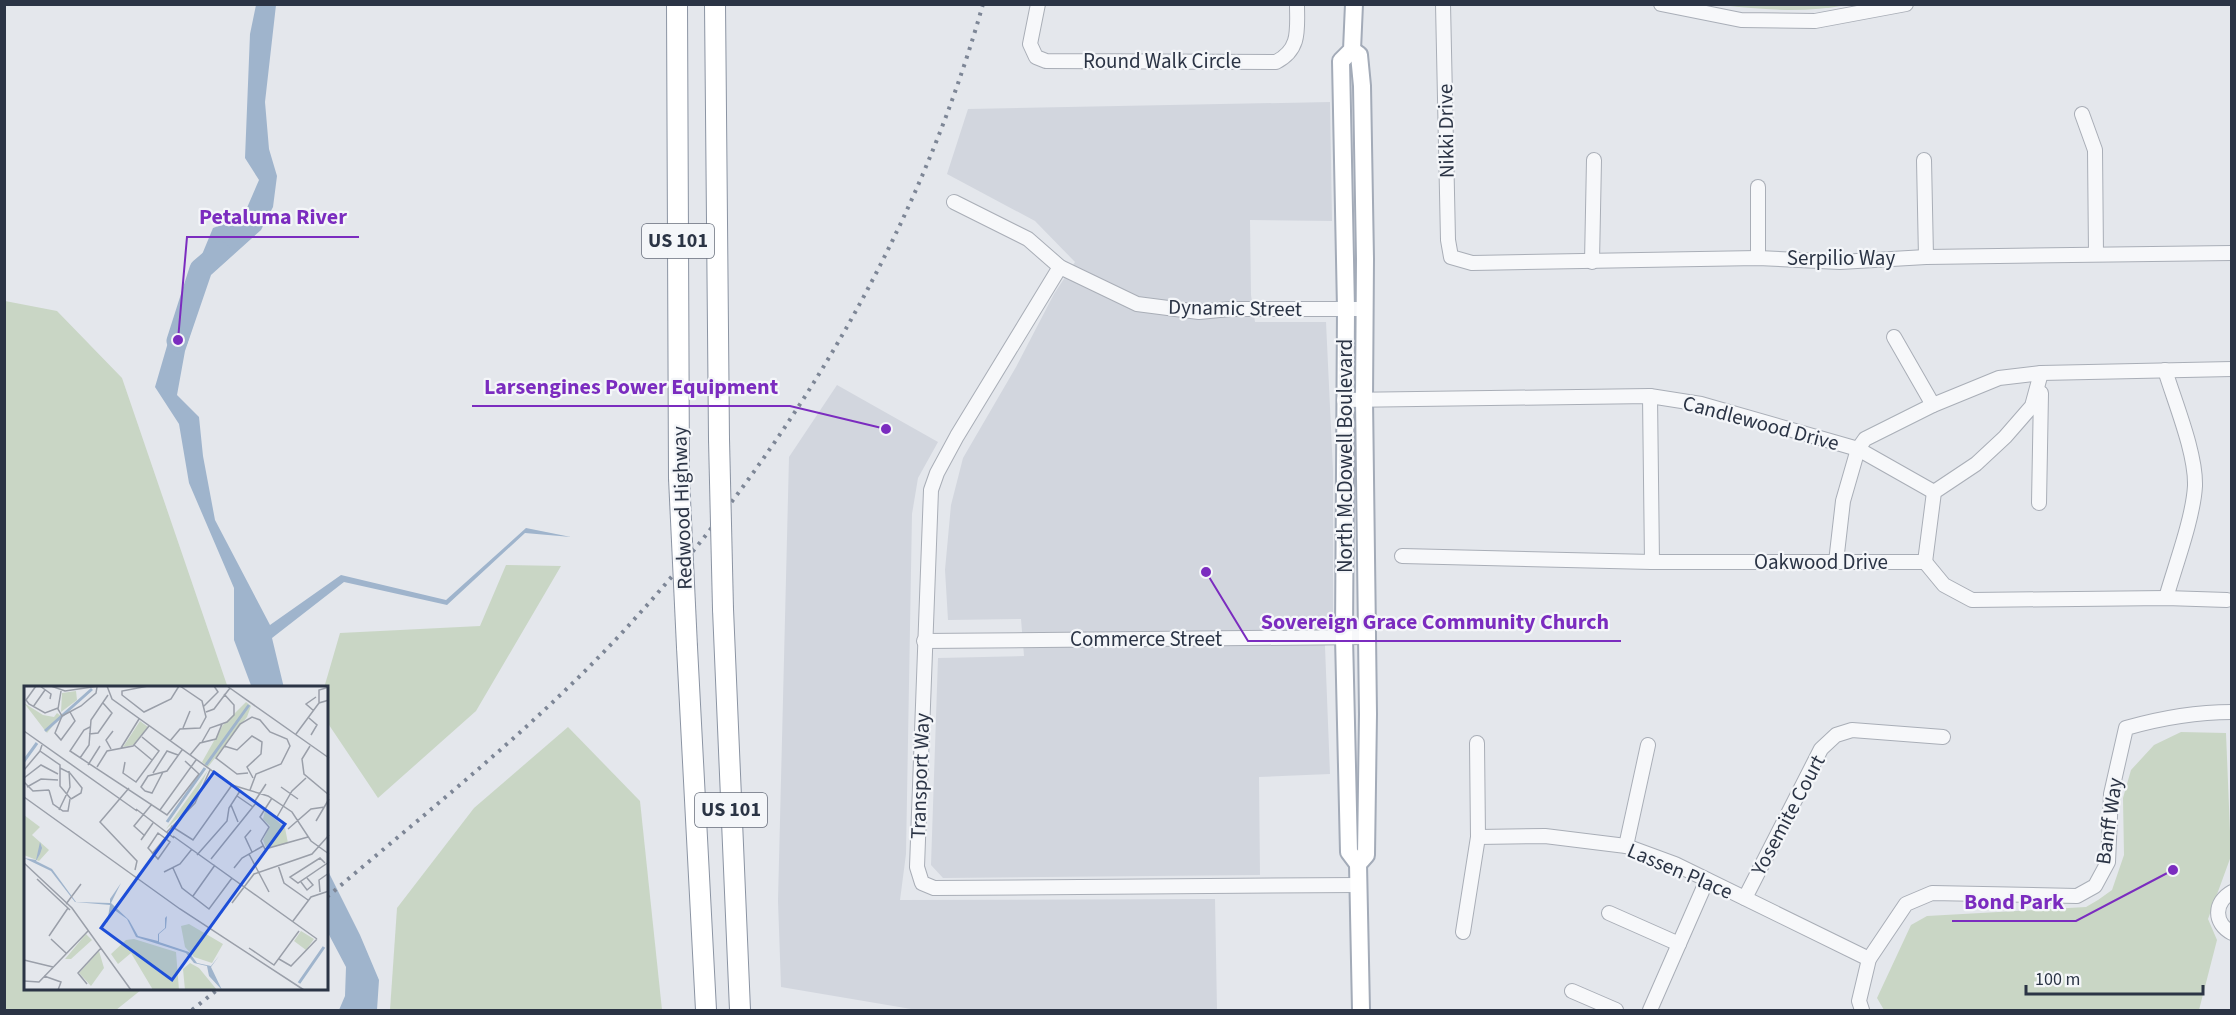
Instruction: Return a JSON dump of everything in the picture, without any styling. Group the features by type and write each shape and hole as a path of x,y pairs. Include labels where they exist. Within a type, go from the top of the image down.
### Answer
{"highway":[{"name":"Redwood Highway","path":"677,4 679,478 706,1011"},
{"name":"Redwood Highway","path":"715,4 723,609 740,1011"}],"main road":[{"name":"North McDowell Boulevard","path":"1354,4 1352,50 1341,61 1346,309 1344,637 1349,852 1358,864 1361,1011"},
{"name":"North McDowell Boulevard","path":"1352,50 1359,55 1362,86 1368,637 1366,855 1358,864"}],"street":[{"name":"Round Walk Circle","path":"1038,4 1030,44 1036,57 1046,61 1276,62 1285,57 1297,40 1297,4"},
{"name":"Nikki Drive","path":"1443,4 1448,240 1451,257"},
{"path":"1660,4 1741,20 1815,21 1906,4"},
{"path":"2082,114 2095,150 2096,254"},
{"path":"1592,262 1594,160"},
{"path":"1924,160 1926,257"},
{"path":"1758,187 1758,258"},
{"name":"Dynamic Street","path":"954,202 1028,239 1060,267 1137,304 1199,312 1230,309 1364,309"},
{"name":"Serpilio Way","path":"1451,257 1472,263 1758,258 1840,262 1926,257 2232,254"},
{"name":"Transport Way","path":"1060,267 957,436 937,473 931,490 917,867 922,883 934,888 1358,885"},
{"path":"1894,337 1933,405"},
{"name":"Candlewood Drive","path":"1344,400 1650,396 1701,404 1858,449 1865,439 1933,405 1999,378 2042,373 2232,369"},
{"path":"2166,370 2191,457 2195,486 2191,510 2166,598"},
{"path":"2042,373 2032,406 2005,437 1976,464 1934,492 1925,562 1944,585 1972,600 2166,598 2227,600"},
{"path":"2039,503 2042,373"},
{"path":"1650,396 1652,562"},
{"path":"1836,562 1844,501 1858,449 1934,492"},
{"name":"Oakwood Drive","path":"1402,556 1652,562 1925,562"},
{"name":"Commerce Street","path":"924,641 1368,637"},
{"name":"Banff Way","path":"1862,1011 1859,1000 1869,959 1906,904 1932,893 2077,896 2095,886 2108,862 2111,794 2126,729 2154,720 2199,712 2232,712"},
{"name":"Yosemite Court","path":"1744,898 1821,749 1836,735 1852,730 1943,737"},
{"path":"1463,932 1478,837 1477,742"},
{"path":"1626,846 1648,745"},
{"name":"Lassen Place","path":"1478,837 1545,836 1626,846 1675,864 1869,959"},
{"path":"1650,1011 1707,880"},
{"path":"2232,892 2224,896 2217,909 2221,924 2232,933"},
{"path":"1609,913 1679,944"},
{"path":"1572,991 1616,1011"}],"shaded area":[{"path":"1330,102 1332,221 1250,220 1251,295 1255,322 1326,322 1333,471 1333,612 1324,621 1330,774 1259,777 1260,875 943,878 931,865 938,658 1024,656 1021,619 948,620 945,570 951,505 963,458 1016,367 1054,294 1075,262 1035,221 947,174 968,109"},
{"path":"837,385 938,442 918,478 912,514 906,854 900,900 1215,899 1217,1010 917,1010 781,987 778,901 789,457"}],"green space":[{"path":"1847,4 1831,8 1800,10 1722,5"},
{"path":"5,301 57,311 122,378 227,686 24,686 24,991 140,991 116,1010 5,1010"},
{"path":"506,565 561,566 476,711 378,798 328,723 328,686 325,686 340,633 480,626"},
{"path":"568,727 640,801 662,1010 390,1010 397,908 474,808"},
{"path":"2181,732 2226,733 2231,856 2208,919 2217,940 2199,1010 1884,1010 1877,998 1911,925 1927,916 2086,907 2112,890 2124,855 2123,798 2131,770 2154,745"}],"water":[{"path":"256,5 276,5 265,102 269,149 277,176 273,207 261,230 211,275 185,351 177,395 199,417 203,456 215,520 270,625 341,575 446,600 526,528 571,537 525,533 447,605 344,582 272,638 284,686 251,686 234,640 234,588 189,483 179,424 155,387 169,339 196,298 201,257 213,228 243,217 259,180 245,158 250,34"},
{"path":"328,871 360,935 379,980 377,1010 339,1010 345,996 346,967 328,933"}],"waterway":[{"path":"177,341 200,269 220,252"}],"railway":[{"path":"328,896 483,765 595,661 689,556 744,485 795,411 842,335 885,255 923,174 956,90 983,4"},
{"path":"192,1010 216,991"}],"place":[{"name":"Petaluma River","path":"178,340"},
{"name":"Larsengines Power Equipment","path":"886,429"},
{"name":"Sovereign Grace Community Church","path":"1206,572"},
{"name":"Bond Park","path":"2173,870"}]}
